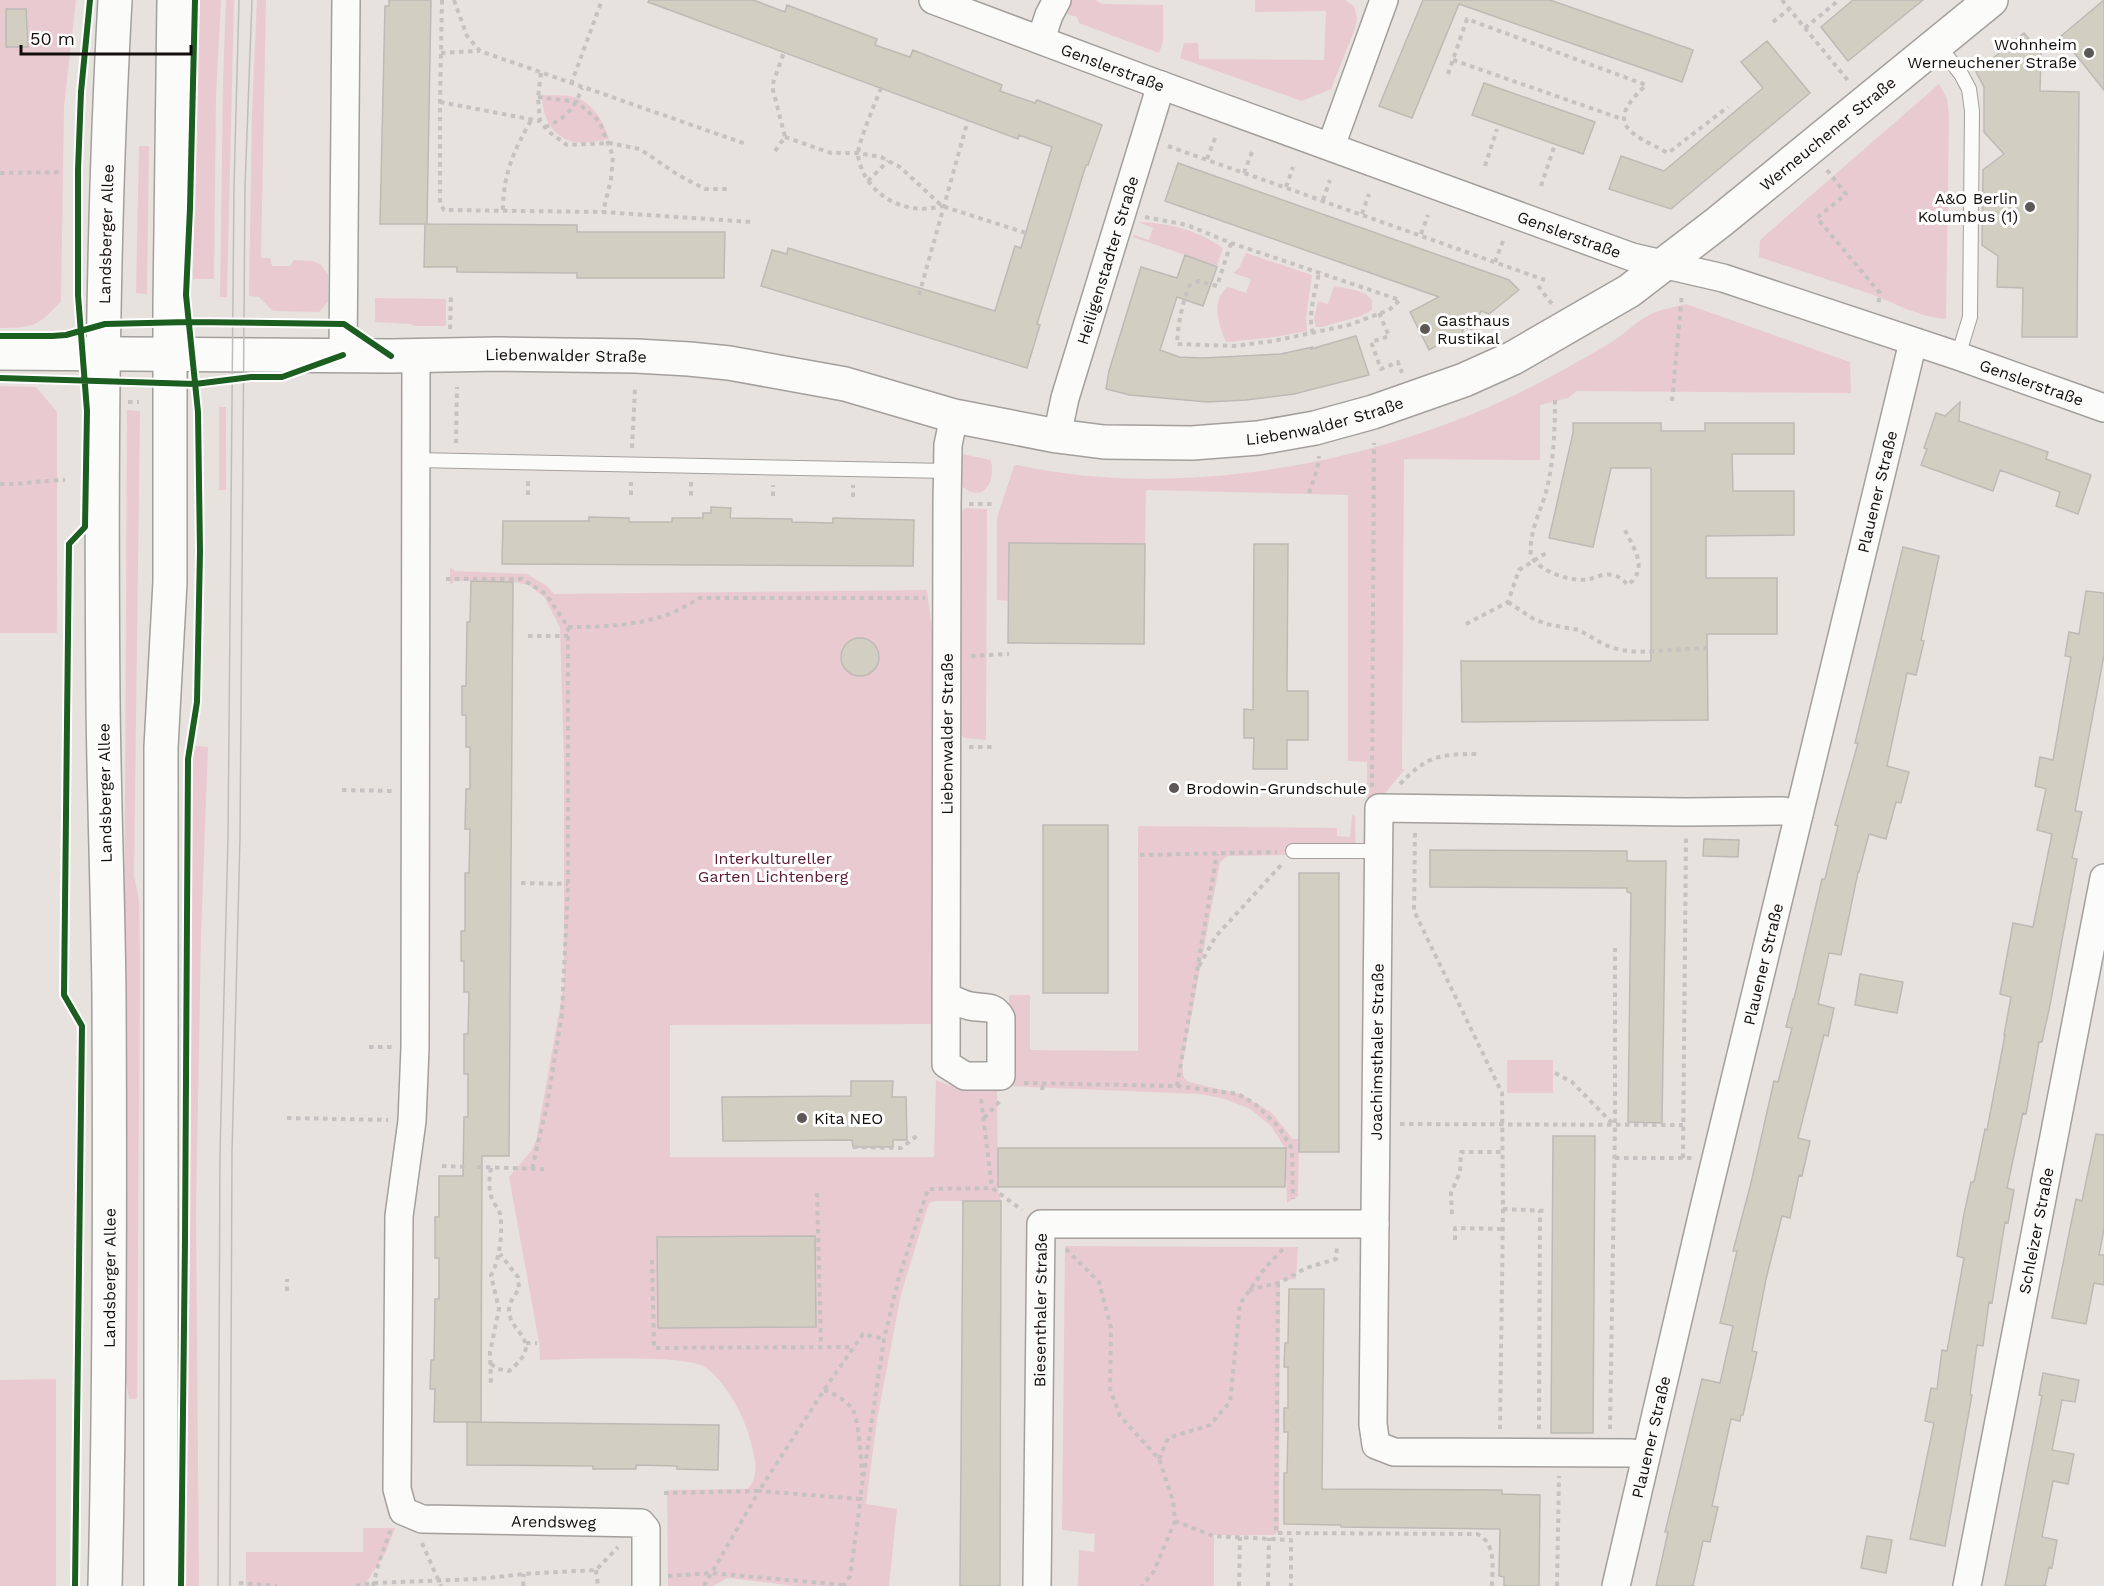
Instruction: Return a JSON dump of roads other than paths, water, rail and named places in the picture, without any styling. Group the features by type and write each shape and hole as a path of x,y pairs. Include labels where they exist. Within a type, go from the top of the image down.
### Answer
{"main road":[{"name":"Landsberger Allee","path":"105,1586 109,1310 109,994 103,702 104,355 108,127 115,0"},
{"path":"161,1586 160,747 170,582 174,0"},
{"name":"Werneuchener Straße","path":"1663,264 1719,222 1991,0"},
{"name":"Liebenwalder Straße","path":"0,353 636,356 729,363 845,384 954,416 1057,436 1104,442 1192,443 1258,438 1315,428 1373,412 1464,380 1513,358 1629,291 1663,264"}],"street":[{"path":"343,355 346,0"},
{"name":"Genslerstraße","path":"933,0 1632,257 1723,279 1958,356 2104,408"},
{"name":"Genslerstraße","path":"1041,39 1049,15 1058,0"},
{"path":"1330,146 1384,0"},
{"name":"Heiligenstadter Straße","path":"1057,436 1065,398 1161,85"},
{"name":"Plauener Straße","path":"1616,1586 1716,1158 1913,342"},
{"path":"416,356 416,460"},
{"name":"Liebenwalder Straße","path":"946,996 973,1007 993,1008 998,1011 1001,1018 1001,1076 965,1076 946,1064 946,996 946,658 946,598 948,445 954,416"},
{"name":"Arendsweg","path":"416,460 415,1048 412,1121 399,1216 397,1489 412,1515 641,1523 646,1529 655,1581"},
{"name":"Joachimsthaler Straße","path":"1645,1456 1610,1453 1394,1452 1376,1445 1373,1424 1379,808 1783,811 1799,814"},
{"name":"Schleizer Straße","path":"1967,1586 2104,878"},
{"name":"Biesenthaler Straße","path":"1037,1586 1041,1224 1375,1224"}],"lane":[{"path":"1937,44 1961,74 1969,89 1972,111 1970,317 1958,356"},
{"path":"416,460 948,471"},
{"path":"1293,851 1379,851"}],"tram line":[{"path":"218,1586 220,1153 228,837 234,186 239,0"},
{"path":"230,1586 232,1152 240,838 245,187 252,0"}],"place":[{"name":"Wohnheim Werneuchener Straße","path":"2089,53"},
{"name":"A&O Berlin Kolumbus (1)","path":"2030,207"},
{"name":"Gasthaus Rustikal","path":"1425,329"},
{"name":"Brodowin-Grundschule","path":"1174,788"},
{"name":"Kita NEO","path":"802,1118"}],"park label":[{"name":"Interkultureller Garten Lichtenberg","path":"773,867"}]}
